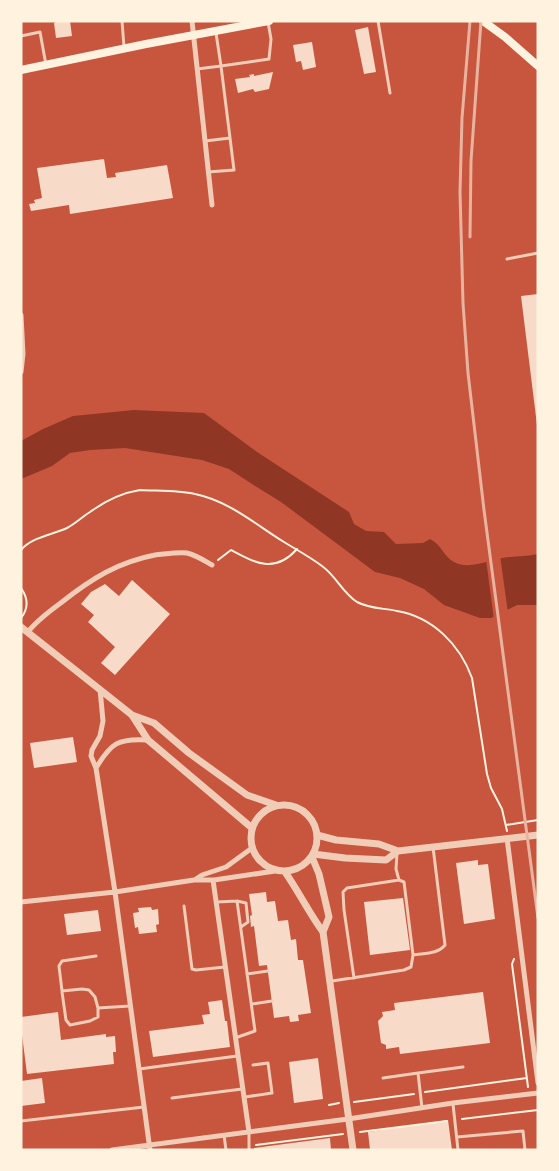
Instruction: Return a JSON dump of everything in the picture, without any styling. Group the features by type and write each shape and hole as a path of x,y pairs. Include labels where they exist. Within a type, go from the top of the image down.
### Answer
{"main road":[{"path":"21,70 269,21"},
{"path":"483,21 538,66"}],"street":[{"path":"192,21 212,205"},
{"path":"21,315 23,354 21,372"},
{"path":"212,565 189,553 143,557 124,563 109,569 80,587 24,630 132,715 148,740 252,828"},
{"path":"100,689 102,721 100,736 91,756 96,768 115,892 150,1148"},
{"path":"132,715 154,723 189,753 247,795 276,806"},
{"path":"96,768 113,745 133,739 148,740"},
{"path":"21,902 115,892 194,880 213,880 296,870 312,856 317,835 308,814 287,805 266,810 257,818 250,838 257,859 275,871"},
{"path":"317,835 336,840 379,844 398,851 538,835"},
{"path":"507,838 538,1083"},
{"path":"194,880 226,867 252,848"},
{"path":"312,856 386,860 398,851"},
{"path":"312,856 319,874 329,917 323,932 353,1150"},
{"path":"285,872 299,892 312,918 323,932"},
{"path":"213,880 249,1132"},
{"path":"112,1150 150,1148 224,1135 453,1103 538,1094"}],"lane":[{"path":"122,21 124,48"},
{"path":"197,69 269,59 272,39 269,21"},
{"path":"378,21 390,93"},
{"path":"208,172 234,170 216,31"},
{"path":"21,36 40,32 46,65"},
{"path":"205,141 230,138"},
{"path":"507,259 538,253"},
{"path":"413,955 437,952 445,945 433,848"},
{"path":"398,851 396,869 399,880"},
{"path":"330,982 404,970 411,967 413,955 404,882 399,880 347,888 343,892 354,978"},
{"path":"235,1038 255,1031 237,901"},
{"path":"216,902 246,903 248,921 241,927"},
{"path":"184,906 192,969 225,967"},
{"path":"62,991 89,990 98,1008 98,1017 90,1022 70,1025 66,1020 62,991 59,966 62,961 96,956"},
{"path":"248,974 268,971"},
{"path":"252,1004 272,1001"},
{"path":"98,1008 130,1006"},
{"path":"139,1069 237,1056"},
{"path":"243,1097 272,1093 268,1063 253,1065"},
{"path":"383,1078 463,1067"},
{"path":"418,1073 422,1108"},
{"path":"172,1098 242,1089"},
{"path":"453,1103 458,1150"},
{"path":"21,1121 144,1107"},
{"path":"457,1137 523,1131 525,1150"},
{"path":"249,1132 249,1148"},
{"path":"224,1135 226,1150"}],"path":[{"path":"21,550 30,542 68,528 114,497 132,491 194,494 220,502 297,549 324,567 356,601 364,605 411,614 435,627 454,644 468,665 487,774 491,788 502,809 507,838"},
{"path":"212,565 231,550 253,562 273,564 290,557 297,549"},
{"path":"21,588 27,606 21,618"},
{"path":"506,825 538,820"},
{"path":"522,950 512,964 529,1095"},
{"path":"329,1105 526,1078"},
{"path":"249,1148 538,1110"}],"shaded area":[{"path":"134,410 204,413 257,452 349,512 354,524 366,531 384,532 396,544 423,543 430,539 450,560 467,565 538,554 538,605 517,605 491,618 480,618 444,605 424,589 400,578 375,572 281,502 229,469 202,460 125,448 90,450 70,453 52,466 21,479 21,441 73,416"}],"pier":[{"path":"500,555 508,613 494,620 486,559"}],"building":[{"path":"70,21 72,36 56,38 54,23"},
{"path":"368,27 376,72 364,74 355,30"},
{"path":"312,42 316,67 303,70 301,61 296,62 293,45"},
{"path":"273,72 269,89 255,92 253,89 238,93 235,79"},
{"path":"104,159 107,178 116,177 115,173 167,165 173,198 70,214 69,205 31,211 29,204 42,198 37,168"},
{"path":"538,294 538,425 537,425 521,296"},
{"path":"132,580 170,614 115,675 101,663 115,647 88,622 94,615 81,604 91,592 105,584 119,596"},
{"path":"73,737 77,762 34,768 30,743"},
{"path":"478,860 478,865 488,864 495,919 464,924 456,863"},
{"path":"266,892 267,902 275,901 278,921 288,920 291,940 296,939 298,960 303,960 311,1013 298,1015 299,1021 290,1022 289,1016 274,1018 267,965 259,966 254,926 251,927 249,894"},
{"path":"403,898 410,950 370,955 364,902"},
{"path":"151,907 152,910 158,909 157,932 139,934 138,927 135,928 133,913 139,912 138,908"},
{"path":"98,910 101,931 67,935 64,914"},
{"path":"483,992 490,1043 400,1054 399,1047 386,1049 386,1045 381,1043 378,1021 383,1016 382,1012 395,1010 394,1003"},
{"path":"222,1000 230,1047 153,1057 149,1031 204,1024 202,1015 210,1014 208,1002"},
{"path":"58,1012 61,1040 106,1034 106,1037 115,1036 114,1064 27,1074 21,1017"},
{"path":"318,1058 323,1099 294,1103 289,1062"},
{"path":"42,1078 45,1103 21,1106 21,1081"},
{"path":"448,1120 452,1150 370,1150 368,1132"},
{"path":"330,1138 331,1150 254,1150 254,1148"}],"railway":[{"path":"470,21 462,118 460,192 463,303 468,373 538,918"},
{"path":"470,237 471,161 481,21"}]}
